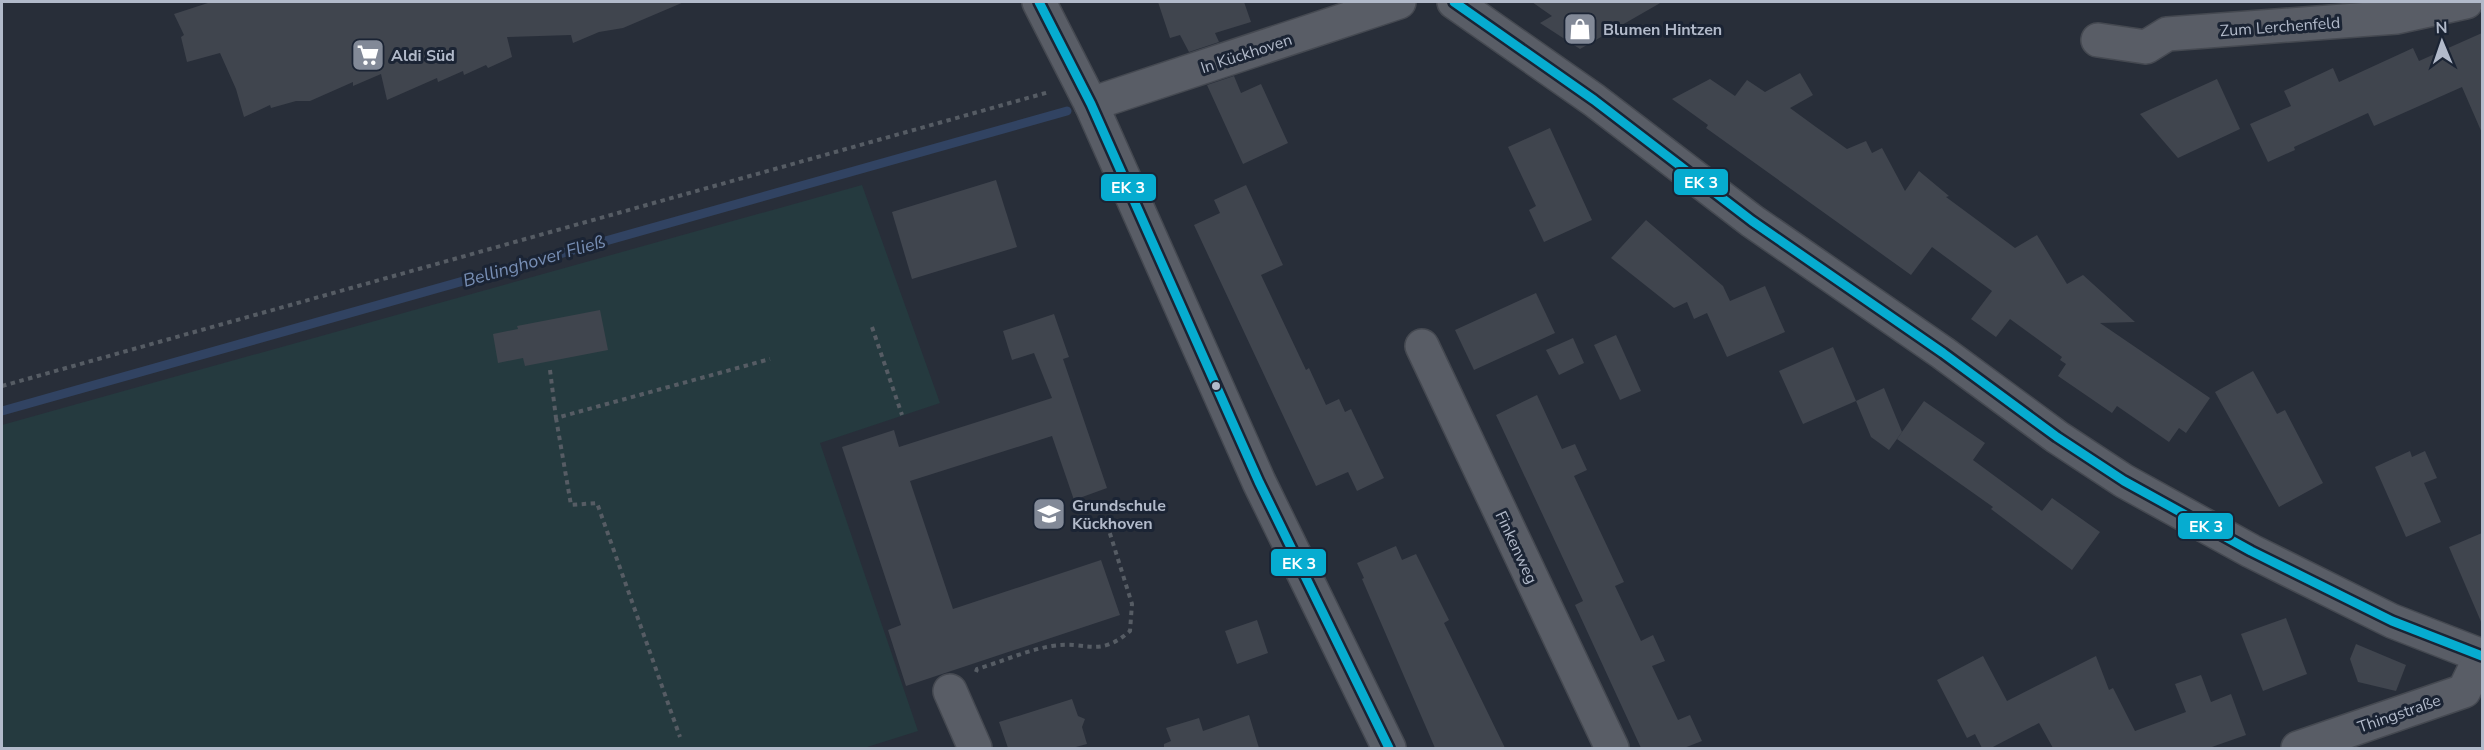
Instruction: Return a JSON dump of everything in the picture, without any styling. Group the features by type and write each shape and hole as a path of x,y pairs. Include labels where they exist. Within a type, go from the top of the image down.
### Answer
{"street":[{"path":"1039,2 1085,93 1259,482 1389,748"},
{"name":"In Kückhoven","path":"1085,93 1399,2"},
{"path":"1454,2 1594,100 1752,221 1943,353 2057,437 2124,481 2251,551 2392,621 2482,656"},
{"name":"Zum Lerchenfeld","path":"2097,40 2146,47 2167,34 2397,17 2466,2"},
{"name":"Finkenweg","path":"1422,346 1612,748"},
{"name":"Thingstraße","path":"2298,748 2463,691 2482,656"},
{"path":"950,691 975,748"}],"path":[{"path":"2,386 886,140 1085,93"},
{"path":"872,327 902,416"},
{"path":"556,418 770,359"},
{"path":"550,370 572,505 597,503 680,737"},
{"path":"950,691 971,683 977,669 1053,646 1093,648 1117,642 1130,631 1132,604 1107,524"}],"green space":[{"path":"862,185 940,403 820,443 918,731 864,748 2,748 2,425"}],"building":[{"name":"Aldi Süd","path":"211,2 684,2 623,28 599,32 573,43 571,35 507,37 512,57 488,68 486,65 464,75 463,71 438,82 437,78 387,100 381,74 353,86 353,82 310,101 296,101 271,108 270,105 244,117 236,89 220,53 187,62 181,37 184,35 174,14"},
{"path":"1158,2 1244,2 1251,22 1215,33 1219,42 1189,52 1180,35 1170,38"},
{"path":"1532,2 1662,2 1580,49 1540,23 1552,16"},
{"path":"2482,33 2482,133 2462,87 2374,126 2368,113 2294,147 2295,150 2268,162 2250,124 2291,106 2284,91 2333,68 2339,82 2413,48 2419,61"},
{"path":"1800,73 1813,95 1790,108 1847,149 1866,141 1872,153 1882,148 1905,191 1919,171 1949,196 1946,197 2015,248 2037,235 2067,284 2083,275 2135,322 2100,323 2210,398 2186,433 2179,428 2169,442 2117,406 2112,413 2058,376 2066,364 2060,360 2062,357 2010,319 1996,337 1971,319 1992,291 1932,247 1911,275 1706,128 1708,125 1672,99 1710,79 1735,96 1747,80 1765,92"},
{"path":"1234,76 1241,93 1261,84 1288,143 1243,164 1207,85"},
{"path":"2217,79 2240,129 2178,158 2140,114"},
{"path":"1550,128 1592,220 1544,242 1529,210 1536,206 1508,147"},
{"path":"996,180 1017,247 912,279 892,212"},
{"path":"1246,185 1283,265 1261,275 1306,370 1309,368 1326,405 1339,399 1345,412 1351,409 1384,478 1357,491 1348,472 1316,486 1194,225 1220,213 1214,200"},
{"path":"1646,220 1723,286 1730,301 1765,286 1785,332 1727,357 1707,313 1694,319 1687,302 1674,308 1611,258"},
{"path":"1536,293 1555,333 1474,370 1455,330"},
{"path":"600,310 608,350 525,366 523,358 498,363 493,334 518,329 517,326"},
{"path":"1054,314 1069,357 1063,359 1107,488 1074,500 1052,436 910,481 953,609 1101,560 1120,615 906,686 888,630 901,625 842,447 894,430 899,447 1052,398 1034,353 1012,360 1003,331"},
{"path":"1616,335 1641,391 1620,400 1594,345"},
{"path":"1573,338 1584,363 1559,375 1546,350"},
{"path":"1833,347 1856,401 1803,424 1779,371"},
{"path":"2253,371 2277,414 2285,410 2323,483 2279,507 2215,392"},
{"path":"1884,388 1902,432 1889,450 1871,437 1856,401"},
{"path":"1537,395 1562,449 1575,444 1587,470 1574,476 1624,582 1615,586 1641,641 1653,635 1665,661 1652,666 1678,720 1690,715 1702,741 1684,748 1641,748 1575,605 1583,601 1496,415"},
{"path":"1924,401 1985,443 1973,460 2042,511 2052,498 2100,532 2072,570 1991,509 1993,507 1897,439"},
{"path":"2410,451 2412,457 2425,451 2437,478 2424,483 2441,522 2406,537 2375,467"},
{"path":"2482,533 2482,624 2449,547"},
{"path":"1396,546 1402,560 1416,554 1449,620 1444,623 1505,748 1435,748 1357,563"},
{"path":"2286,618 2307,674 2263,691 2241,634"},
{"path":"1257,620 1268,653 1237,664 1225,631"},
{"path":"2356,644 2406,665 2396,691 2358,682 2350,659"},
{"path":"1983,656 2007,701 2096,656 2109,690 2113,688 2135,731 2186,712 2175,684 2201,675 2211,702 2231,694 2246,735 2209,748 2053,748 2039,723 1991,748 1982,748 1975,734 1967,738 1937,680"},
{"path":"1072,699 1078,716 1085,719 1082,727 1087,744 1072,748 1008,748 999,722"},
{"path":"1249,715 1259,748 1164,748 1164,744 1171,741 1166,728 1199,718 1203,731"}],"waterway":[{"name":"Bellinghover Fließ","path":"2,411 1067,111"}],"transit line":[{"path":"1039,2 1091,104 1259,482 1389,748"},
{"path":"1454,2 1594,100 1752,221 1943,353 2057,437 2124,481 2251,551 2392,621 2482,656"}],"place":[{"name":"Blumen Hintzen","path":"1580,29"},
{"name":"Aldi Süd","path":"368,55"},
{"name":"Grundschule Kückhoven","path":"1049,514"}]}
